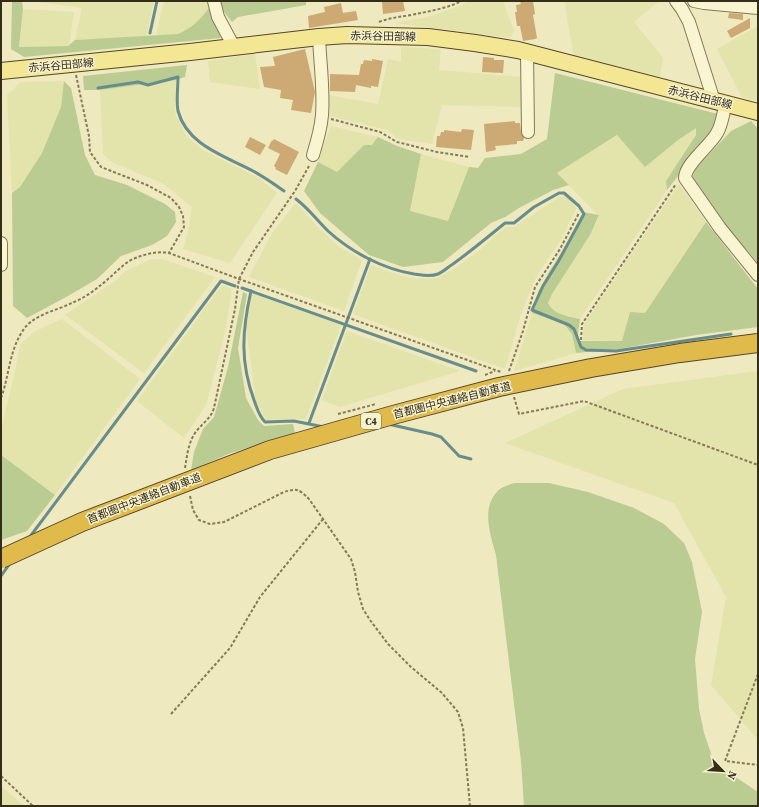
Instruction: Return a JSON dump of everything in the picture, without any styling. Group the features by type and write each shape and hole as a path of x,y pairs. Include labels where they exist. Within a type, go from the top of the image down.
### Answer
{"highway":[{"name":"首都圏中央連絡自動車道","path":"1,559 89,519 263,453 393,415 499,387 591,368 758,342"}],"main road":[{"name":"赤浜谷田部線","path":"1,71 319,37 428,37 476,43 527,53 758,112"}],"street":[{"path":"214,1 218,17 234,47"},
{"path":"676,1 689,22 720,102 718,133 691,165 685,174 685,178 720,228 758,275"},
{"path":"694,1 758,8"},
{"path":"313,155 322,117 323,89 319,37"},
{"path":"527,53 528,132"},
{"path":"1,243 1,265"}],"path":[{"path":"364,36 372,24 389,18 415,15 440,9 462,1"},
{"path":"75,64 76,81 90,152 101,167 147,185 171,198 179,208 183,216 184,227 169,252"},
{"path":"322,117 380,132 397,142 437,152 470,156"},
{"path":"185,470 188,448 194,434 212,416 235,309 239,279 253,252 306,173 313,155"},
{"path":"581,340 582,324 676,183 685,178"},
{"path":"507,374 523,331 535,287 560,249 579,213"},
{"path":"1,398 15,346 22,331 30,322 75,302 102,285 120,268 133,259 153,252 169,252 239,279"},
{"path":"189,490 193,510 199,520 210,524 224,522 284,492 294,489 301,491 309,499 351,559 355,572 358,592 363,608 370,620 388,644 411,667 442,693 458,712 463,728 470,806"},
{"path":"171,714 230,648 260,597 323,519"},
{"path":"758,674 725,761 758,765"},
{"path":"1,776 33,806"}],"green space":[{"path":"12,1 22,1 23,9 19,47 68,46 75,40 178,34 188,29 202,17 209,8 221,38 24,57 11,49"},
{"path":"32,1 154,1 146,37 75,40 82,8"},
{"path":"164,1 208,1 209,8 199,21 190,29 179,34 156,36"},
{"path":"220,1 306,1 306,5 238,17 232,22 221,8"},
{"path":"468,1 503,1 514,31 510,38 395,23 428,17 462,5"},
{"path":"565,1 659,1 634,22 663,58 660,77 574,57"},
{"path":"23,9 74,12 69,46 19,47"},
{"path":"758,26 758,101 742,97 717,49"},
{"path":"401,47 441,50 439,70 523,77 521,107 442,105 432,144 398,139 387,130 330,116 329,95 378,104 388,59 401,62"},
{"path":"255,54 260,89 210,82 208,61"},
{"path":"187,65 185,77 176,80 100,90 84,90 83,76"},
{"path":"555,73 718,114 714,130 667,190 666,181 696,135 696,128 678,140 645,167 617,135 557,173 569,185 553,190 507,216 491,223 443,262 403,267 369,255 320,213 304,191 318,162 337,172 364,145 372,145 378,137 397,146 421,154 410,211 448,221 469,167 478,168 485,158 521,154 547,139"},
{"path":"176,80 175,113 186,136 204,151 259,178 277,193 230,263 183,249 188,232 192,207 164,184 112,162 103,154 100,90"},
{"path":"64,81 61,107 42,153 20,187 12,193 7,95 21,82"},
{"path":"64,81 71,88 85,155 95,175 127,185 165,204 175,212 176,222 167,236 152,245 121,256 97,279 27,318 13,306 12,193 20,187 42,153 61,107"},
{"path":"751,121 758,129 758,263 711,207 696,185 693,177 696,168 731,131"},
{"path":"331,126 378,137 372,145 364,145 337,172 318,162"},
{"path":"696,128 696,135 666,181 667,190 580,319 560,314 551,308 548,303 552,294 590,235 599,216 557,173 618,135 678,140"},
{"path":"421,154 469,167 448,221 410,211"},
{"path":"679,184 706,222 645,313 630,312 622,341 583,340 584,324"},
{"path":"565,196 574,204 576,209 562,238 536,277 521,314 505,369 353,314 371,265 392,273 416,279 437,278 457,267 481,249 505,227 514,227 559,197"},
{"path":"296,203 338,246 362,260 344,311 249,277 272,233"},
{"path":"583,212 599,215 590,235 552,294 548,303 558,313 580,319 577,341 622,341 630,312 645,313 706,222 758,289 758,327 696,335 619,349 576,353 572,334 564,324 532,313 538,292 567,244"},
{"path":"151,259 162,259 215,277 144,373 65,315 115,281 126,271"},
{"path":"222,285 231,289 225,332 206,405 184,438 137,401"},
{"path":"243,292 247,294 238,348 246,398 258,420 264,426 293,424 295,433 231,453 191,470 194,452 203,429 214,417 228,367"},
{"path":"252,293 341,325 306,419 266,420 256,401 246,327"},
{"path":"532,313 564,324 572,334 576,353 514,371"},
{"path":"62,319 140,379 55,495 1,455 1,431 20,345 34,332"},
{"path":"347,331 460,371 340,407 322,400"},
{"path":"758,371 758,740 711,685 726,597 674,503 505,443 623,389"},
{"path":"1,455 55,495 27,531 1,540"},
{"path":"515,483 549,483 588,492 634,508 664,524 684,543 692,562 702,612 695,659 699,709 704,733 713,759 728,772 758,792 758,806 524,806 521,761 496,555 488,520 490,503 494,496 500,489"},
{"path":"1,786 24,806 1,806"}],"building":[{"path":"382,1 403,1 405,11 383,14"},
{"path":"520,1 533,1 535,14 533,15 537,38 535,39 523,41 520,26 517,26 515,12 517,12 516,5 521,4"},
{"path":"341,3 343,13 356,11 358,20 309,28 308,16 325,12 324,7"},
{"path":"729,13 743,14 743,20 728,18"},
{"path":"750,18 750,28 731,38 727,31"},
{"path":"305,49 315,92 311,113 291,110 293,100 280,98 281,90 264,87 260,67 275,66 273,57"},
{"path":"483,57 494,58 494,60 504,60 503,73 482,72"},
{"path":"372,59 383,61 378,87 371,86 371,88 356,85 355,92 330,91 330,74 359,75 361,64 363,64 364,60 372,61"},
{"path":"515,121 515,123 520,123 521,132 524,138 523,141 517,141 517,144 495,146 496,150 486,152 484,124"},
{"path":"462,129 474,130 471,150 436,147 437,136 440,136 441,132 444,132 444,130 461,132"},
{"path":"250,137 266,145 260,155 245,147"},
{"path":"274,139 299,152 287,175 275,169 276,168 274,166 280,154 268,148"}],"waterway":[{"path":"150,33 157,1"},
{"path":"98,88 138,82 148,85 178,77 178,111 183,123 190,133 208,148 257,173 284,191"},
{"path":"296,199 337,239 357,253 379,264 402,272 429,276 444,271 505,223 514,223 534,207 559,193 564,193 579,206 584,214 543,286 532,310 569,325 574,329 581,347 586,350 616,351 731,334"},
{"path":"309,423 370,259"},
{"path":"29,538 221,281 235,286"},
{"path":"242,288 476,371"},
{"path":"251,291 244,333 244,346 246,373 249,386 260,415 265,422 294,421 324,427"},
{"path":"388,424 441,437 459,456 471,459"},
{"path":"1,576 11,562"}]}
